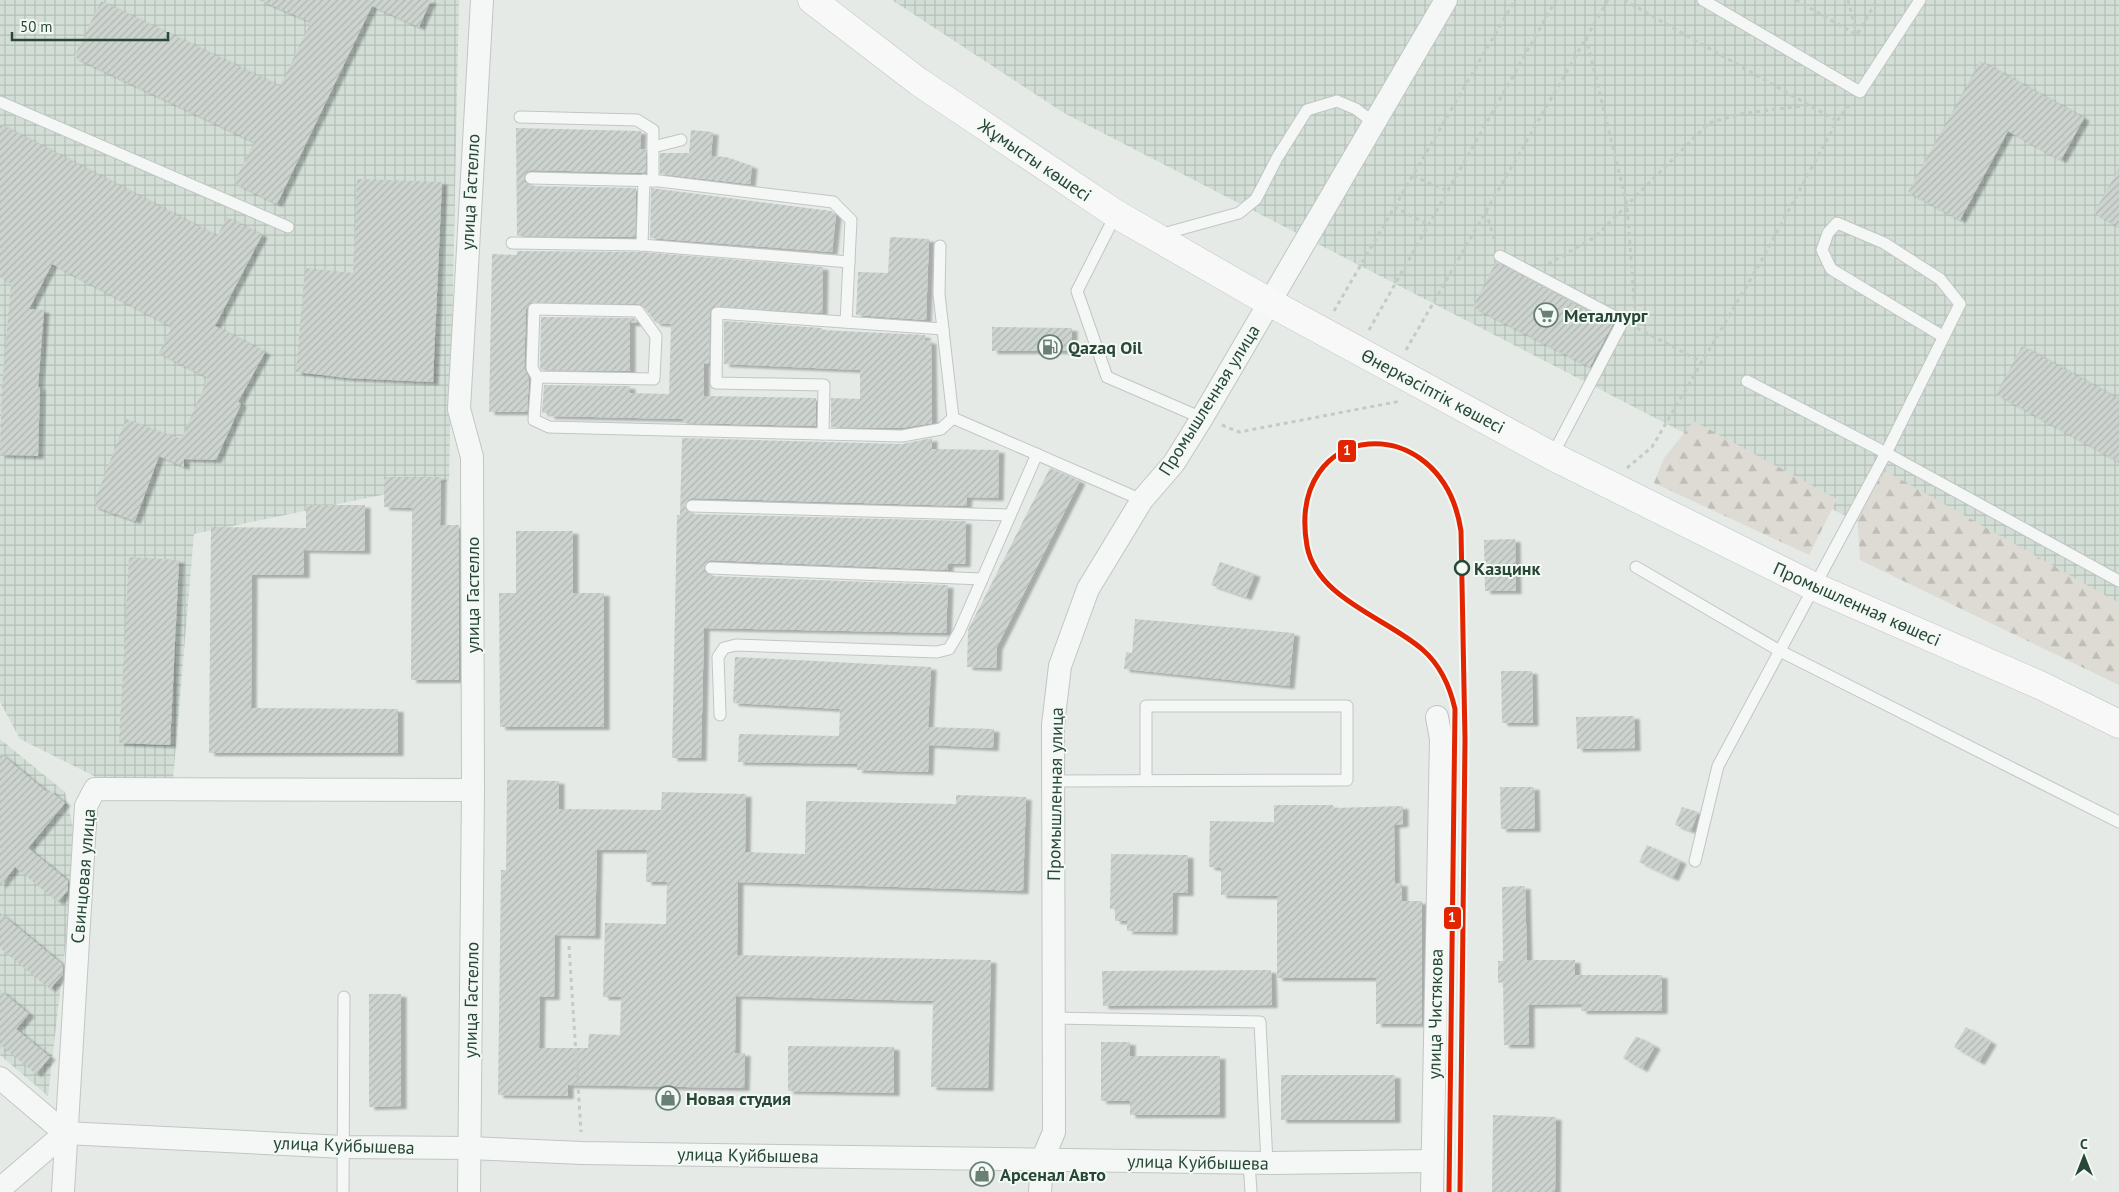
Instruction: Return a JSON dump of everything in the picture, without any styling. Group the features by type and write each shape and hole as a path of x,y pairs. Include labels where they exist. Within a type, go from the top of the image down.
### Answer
{"main road":[{"name":"Жұмысты көшесі","path":"812,0 919,82 1116,214 1269,302"},
{"name":"Өнеркәсіптік көшесі","path":"1269,302 1552,456 1599,478"},
{"name":"Промышленная көшесі","path":"1599,478 1815,588 2042,686 2119,724"}],"street":[{"name":"улица Гастелло","path":"469,1192 473,790 472,457 459,409 482,0"},
{"name":"Промышленная улица","path":"1040,1192 1042,1160 1054,1132 1055,781 1053,725 1060,666 1088,589 1142,500 1174,463 1202,418 1446,0"},
{"name":"улица Чистякова","path":"1432,1192 1441,739 1437,717"},
{"name":"Свинцовая улица","path":"63,1192 65,1133 86,806 95,789 473,790"},
{"path":"0,1078 65,1133 0,1189"},
{"name":"улица Куйбышева","path":"65,1133 344,1147 469,1148 582,1153 1258,1163 1432,1161"}],"lane":[{"path":"1703,0 1860,92 1920,0"},
{"path":"1155,237 1238,213 1256,199 1277,158 1307,110 1337,101 1356,109 1374,123"},
{"path":"0,102 288,227"},
{"path":"520,118 637,120 653,130 653,147 642,245"},
{"path":"653,147 681,140"},
{"path":"532,178 648,180 833,202 851,220 846,322"},
{"path":"1116,214 1077,291 1107,377 1202,418"},
{"path":"1695,861 1718,766 1886,453 1944,337 1960,304 1940,279 1884,243 1837,223 1828,233 1822,250 1831,269 1944,337"},
{"path":"512,242 642,245 849,262"},
{"path":"940,246 939,294 953,418"},
{"path":"1500,256 1623,321 1552,456"},
{"path":"537,377 654,380 656,336 638,311 534,310 532,368 537,377 534,420 549,427 902,436 941,429 953,418"},
{"path":"823,434 824,385 716,383 717,313 943,329"},
{"path":"1747,381 1886,453 2119,581"},
{"path":"953,418 1142,500"},
{"path":"720,715 718,657 724,648 736,645 937,652 949,649 960,632 1037,454"},
{"path":"692,506 1010,515"},
{"path":"1636,567 1780,651 2119,822"},
{"path":"710,568 982,580"},
{"path":"1055,781 1146,781 1347,780 1347,706 1146,706 1146,781"},
{"path":"342,1192 344,1147 344,997"},
{"path":"1054,1018 1260,1022 1258,1163 1251,1192"}],"path":[{"path":"1322,331 1516,0"},
{"path":"1358,350 1556,0"},
{"path":"1394,370 1608,0"},
{"path":"1624,0 1837,121"},
{"path":"1796,0 1857,35"},
{"path":"1848,0 1857,35"},
{"path":"1857,35 1877,0"},
{"path":"1586,37 1626,205 1637,328"},
{"path":"1599,478 1631,466 1652,447 1759,265 1837,121 1860,92"},
{"path":"1533,274 1595,237 1709,123 1740,114 1809,105"},
{"path":"1413,176 1448,191"},
{"path":"1394,207 1429,225"},
{"path":"1486,211 1500,256"},
{"path":"1623,321 1702,362"},
{"path":"1202,418 1239,432 1439,394"},
{"path":"569,946 582,1153"}],"shaded area":[{"path":"0,0 459,0 449,481 194,534 173,780 108,783 20,739 0,702"},
{"path":"892,0 2119,0 2119,657 1064,113"},
{"path":"0,739 65,792 74,831 72,889 48,1096 0,1055"}],"green space":[{"path":"1694,421 1837,499 1809,555 1654,483 1664,458"},
{"path":"1886,471 2119,603 2119,685 1860,560 1857,508"}],"building":[{"path":"259,0 431,0 419,27 372,6 277,204 234,183 254,142 74,57 101,1 280,86 311,22"},
{"path":"1980,61 2084,118 2061,160 2008,131 1960,220 1908,192"},
{"path":"0,124 217,236 227,217 262,235 215,326 265,352 238,402 241,404 216,460 184,459 184,467 159,456 135,521 93,506 126,419 181,439 208,378 159,353 172,327 52,264 29,309 44,310 38,387 40,387 38,456 0,455 2,387 11,283 0,277"},
{"path":"516,128 641,131 640,149 646,150 646,173 531,170 524,177 525,182 531,186 636,188 635,237 517,236"},
{"path":"691,130 713,132 711,156 726,157 752,166 750,184 660,174 660,153 689,153"},
{"path":"2119,168 2119,227 2094,213"},
{"path":"357,179 442,182 433,382 348,378 296,372 305,268 353,273"},
{"path":"651,188 831,211 836,215 832,252 650,238"},
{"path":"890,237 929,239 926,320 856,315 858,272 888,273"},
{"path":"517,251 642,252 823,267 822,313 713,307 710,313 709,364 704,363 704,396 816,398 816,426 682,423 682,419 549,416 549,413 542,413 544,385 630,386 630,393 669,394 671,324 656,323 644,307 638,304 530,303 526,309 524,368 529,379 527,412 489,412 492,254 517,255"},
{"name":"Металлург","path":"1496,262 1613,324 1590,367 1473,307"},
{"path":"541,317 634,318 637,323 630,323 630,371 541,370"},
{"path":"724,321 822,328 822,330 925,335 925,340 931,341 932,423 901,428 831,427 831,398 860,399 860,370 724,364"},
{"path":"992,327 1072,328 1072,351 992,351"},
{"path":"2022,346 2119,399 2119,462 1996,394"},
{"path":"682,438 902,444 932,438 932,449 999,450 998,498 967,497 966,506 692,498 685,505 686,510 692,514 966,521 965,564 948,564 948,570 711,560 704,567 705,572 711,576 948,585 946,633 704,628 701,758 672,758 677,515 680,515"},
{"path":"1050,468 1080,481 997,647 996,668 967,667 968,630"},
{"path":"384,477 441,477 440,525 459,525 459,680 411,680 412,508 384,507"},
{"path":"306,505 365,505 365,551 304,550 304,575 252,575 251,708 398,709 398,753 209,753 211,527 306,528"},
{"path":"516,531 573,531 573,593 604,593 604,727 500,727 499,593 516,593"},
{"path":"1515,539 1516,591 1485,591 1484,540"},
{"path":"129,557 179,560 170,745 119,743"},
{"path":"1220,562 1255,574 1246,597 1211,585"},
{"path":"1135,619 1294,633 1289,686 1124,669 1126,652 1132,653"},
{"path":"735,657 931,667 928,727 994,729 993,748 929,745 928,772 857,770 857,764 738,762 739,734 839,736 840,709 733,703"},
{"path":"1501,671 1532,671 1533,723 1502,723"},
{"path":"1634,716 1635,748 1577,749 1576,717"},
{"path":"0,753 47,792 49,790 65,803 28,848 68,881 68,890 58,902 15,867 0,886"},
{"path":"507,780 559,781 559,809 661,810 662,792 746,794 745,852 805,854 806,801 956,804 956,795 1026,797 1023,891 738,882 737,955 991,960 988,1088 931,1087 933,1001 736,996 735,1053 745,1053 744,1088 568,1085 568,1096 498,1095 501,870 506,870","holes":["597,850 647,850 646,882 667,882 666,924 605,923 603,997 621,997 620,1035 589,1034 588,1048 539,1048 540,997 554,997 555,935 595,936"]},
{"path":"1500,787 1534,787 1535,829 1501,829"},
{"path":"1274,805 1333,805 1333,808 1403,806 1403,824 1394,825 1395,883 1402,883 1402,901 1422,901 1422,1024 1376,1024 1376,978 1277,978 1277,896 1221,895 1221,868 1209,867 1210,821 1274,822"},
{"path":"1682,807 1698,812 1691,831 1675,825"},
{"path":"1647,845 1681,861 1673,878 1639,862"},
{"path":"1111,854 1188,855 1188,893 1173,893 1172,932 1127,931 1127,921 1115,921 1115,909 1110,909"},
{"path":"1525,886 1527,960 1575,960 1575,975 1662,975 1662,1011 1581,1011 1581,1004 1529,1005 1529,1045 1504,1045 1503,982 1498,983 1498,961 1503,961 1502,887"},
{"path":"0,913 63,965 63,974 50,989 0,948"},
{"path":"1271,970 1272,1005 1103,1006 1102,971"},
{"path":"0,990 29,1014 16,1029 50,1057 36,1074 2,1046 0,1049"},
{"path":"369,994 401,994 401,1106 369,1107"},
{"path":"1966,1027 1991,1042 1979,1062 1954,1047"},
{"path":"1636,1036 1655,1046 1642,1069 1623,1058"},
{"path":"1101,1042 1130,1042 1130,1056 1220,1056 1220,1115 1130,1115 1130,1101 1101,1101"},
{"path":"788,1046 894,1047 894,1093 788,1091"},
{"path":"1281,1075 1395,1075 1395,1120 1281,1120"},
{"path":"1493,1115 1556,1117 1555,1192 1492,1192"}],"transit line":[{"name":"1","path":"1449,1192 1455,709 1444,677 1429,656 1408,639 1339,594 1324,580 1313,564 1307,546 1307,504 1319,472 1341,452 1369,444 1398,447 1426,463 1448,491 1461,531 1465,739 1460,1192"}],"place":[{"name":"Металлург","path":"1546,315"},
{"name":"Qazaq Oil","path":"1050,347"},
{"name":"Казцинк","path":"1462,568"},
{"name":"Новая студия","path":"668,1098"},
{"name":"Арсенал Авто","path":"982,1174"}]}
